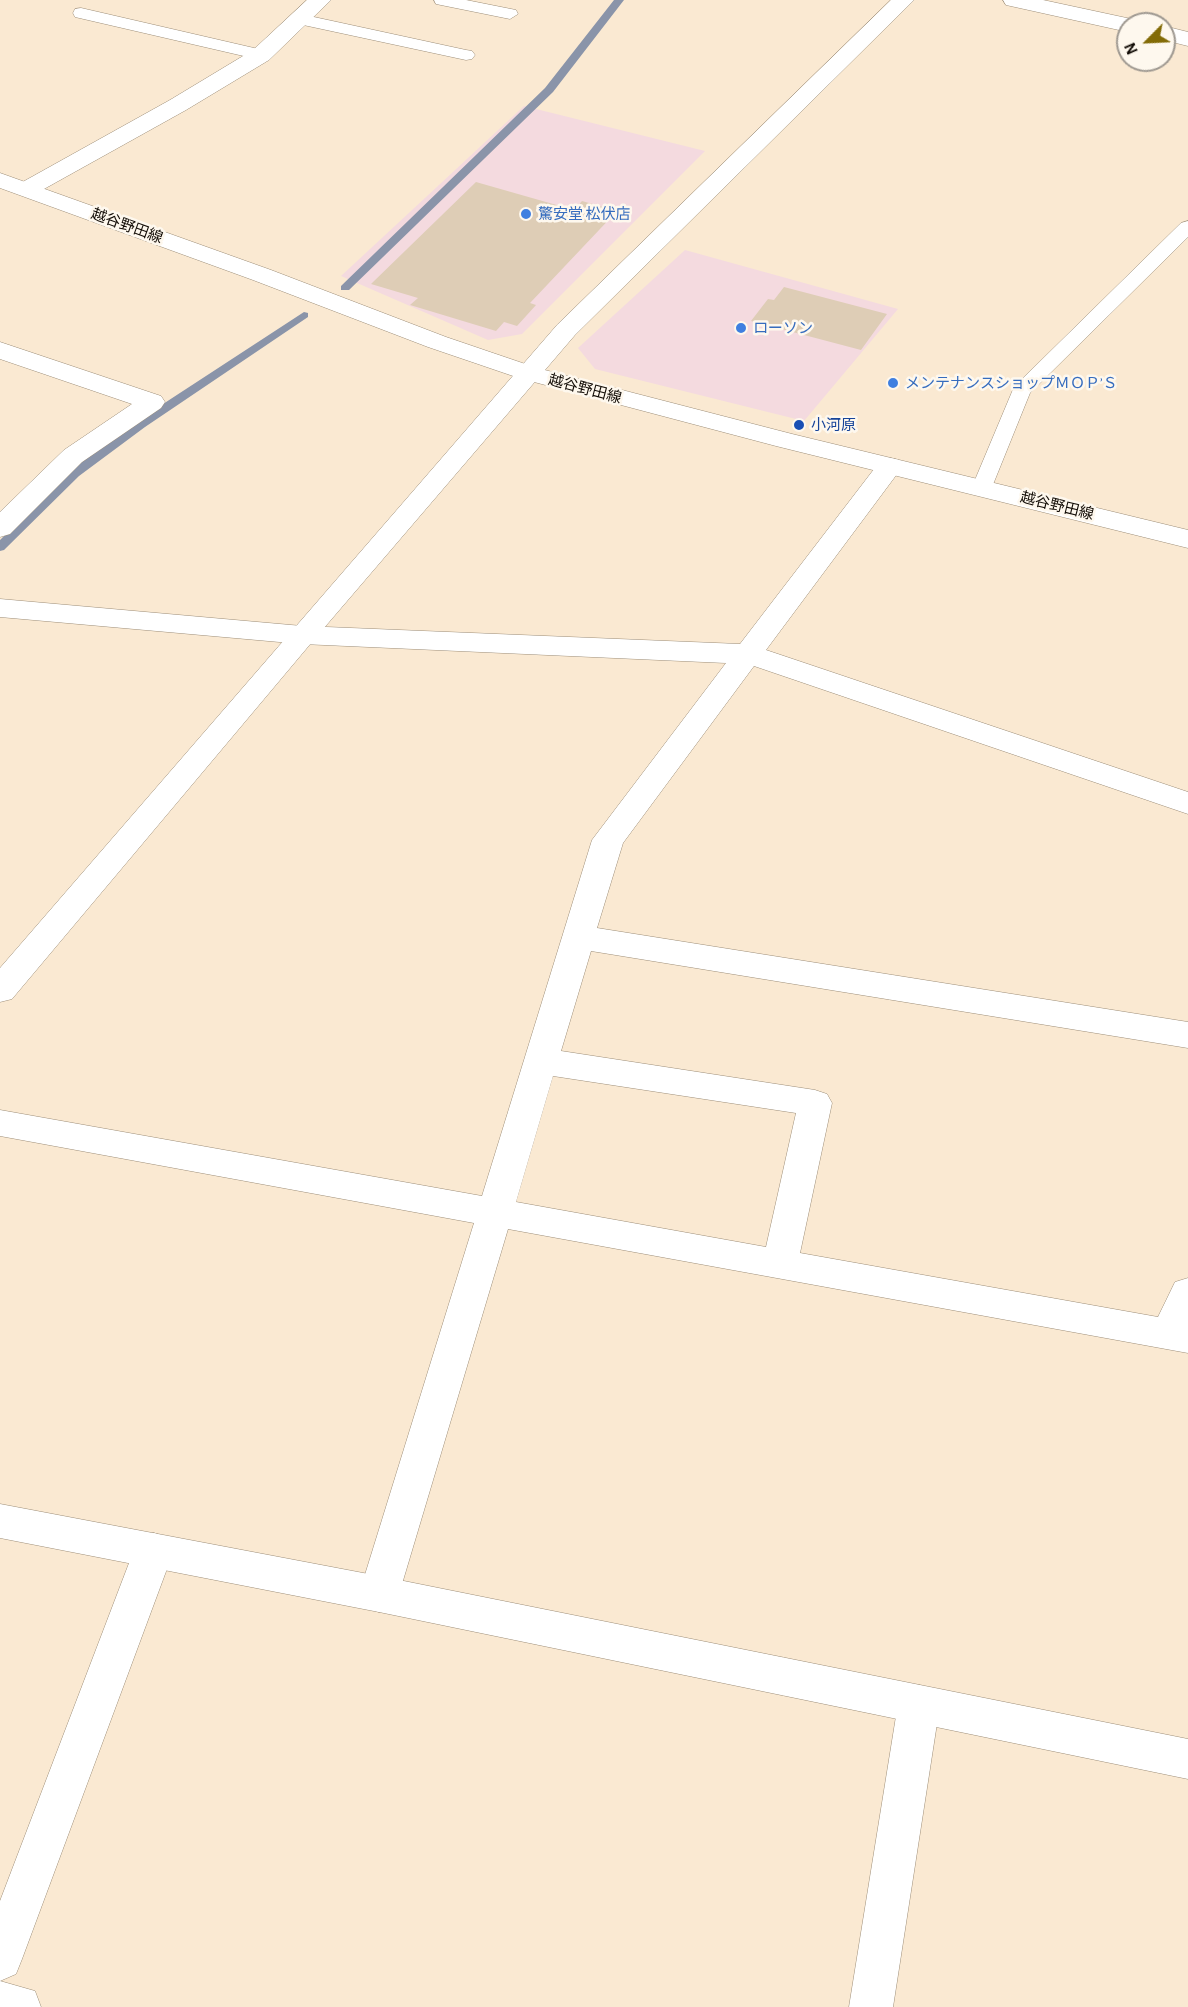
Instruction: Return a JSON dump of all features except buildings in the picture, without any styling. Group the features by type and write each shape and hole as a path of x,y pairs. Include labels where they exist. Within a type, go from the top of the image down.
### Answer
{"street":[{"path":"27,189 178,105 261,55 320,0"},
{"path":"0,990 302,635 566,330 903,0"},
{"path":"1014,0 1116,22"},
{"name":"越谷野田線","path":"0,180 262,275 437,342 528,373 890,466 1188,539"},
{"path":"0,350 152,402 73,456 0,528"},
{"path":"378,1594 608,840 890,466"},
{"path":"0,608 302,635 748,654 1188,803"},
{"path":"579,937 1188,1035"},
{"path":"542,1060 814,1102 780,1264"},
{"path":"0,1123 1179,1336 1188,1293"},
{"path":"0,1521 378,1594 1188,1759"},
{"path":"0,1959 154,1550"},
{"path":"871,2007 919,1704"},
{"path":"0,2003 20,2007"}],"lane":[{"path":"442,0 510,14"},
{"path":"81,13 261,55"},
{"path":"300,19 466,55"},
{"path":"981,487 1021,391 1188,227"}],"shaded area":[{"name":"驚安堂 松伏店","path":"524,106 705,151 522,334 488,340 341,276"},
{"name":"ローソン","path":"685,250 898,309 804,421 595,369 578,348"}],"waterway":[{"path":"345,288 549,90 619,0"},
{"path":"0,547 75,473 141,424 304,315"}],"place":[{"name":"驚安堂 松伏店","path":"526,214"},
{"name":"ローソン","path":"741,328"},
{"name":"メンテナンスショップＭＯＰ’Ｓ","path":"893,383"},
{"name":"小河原","path":"799,425"}]}
